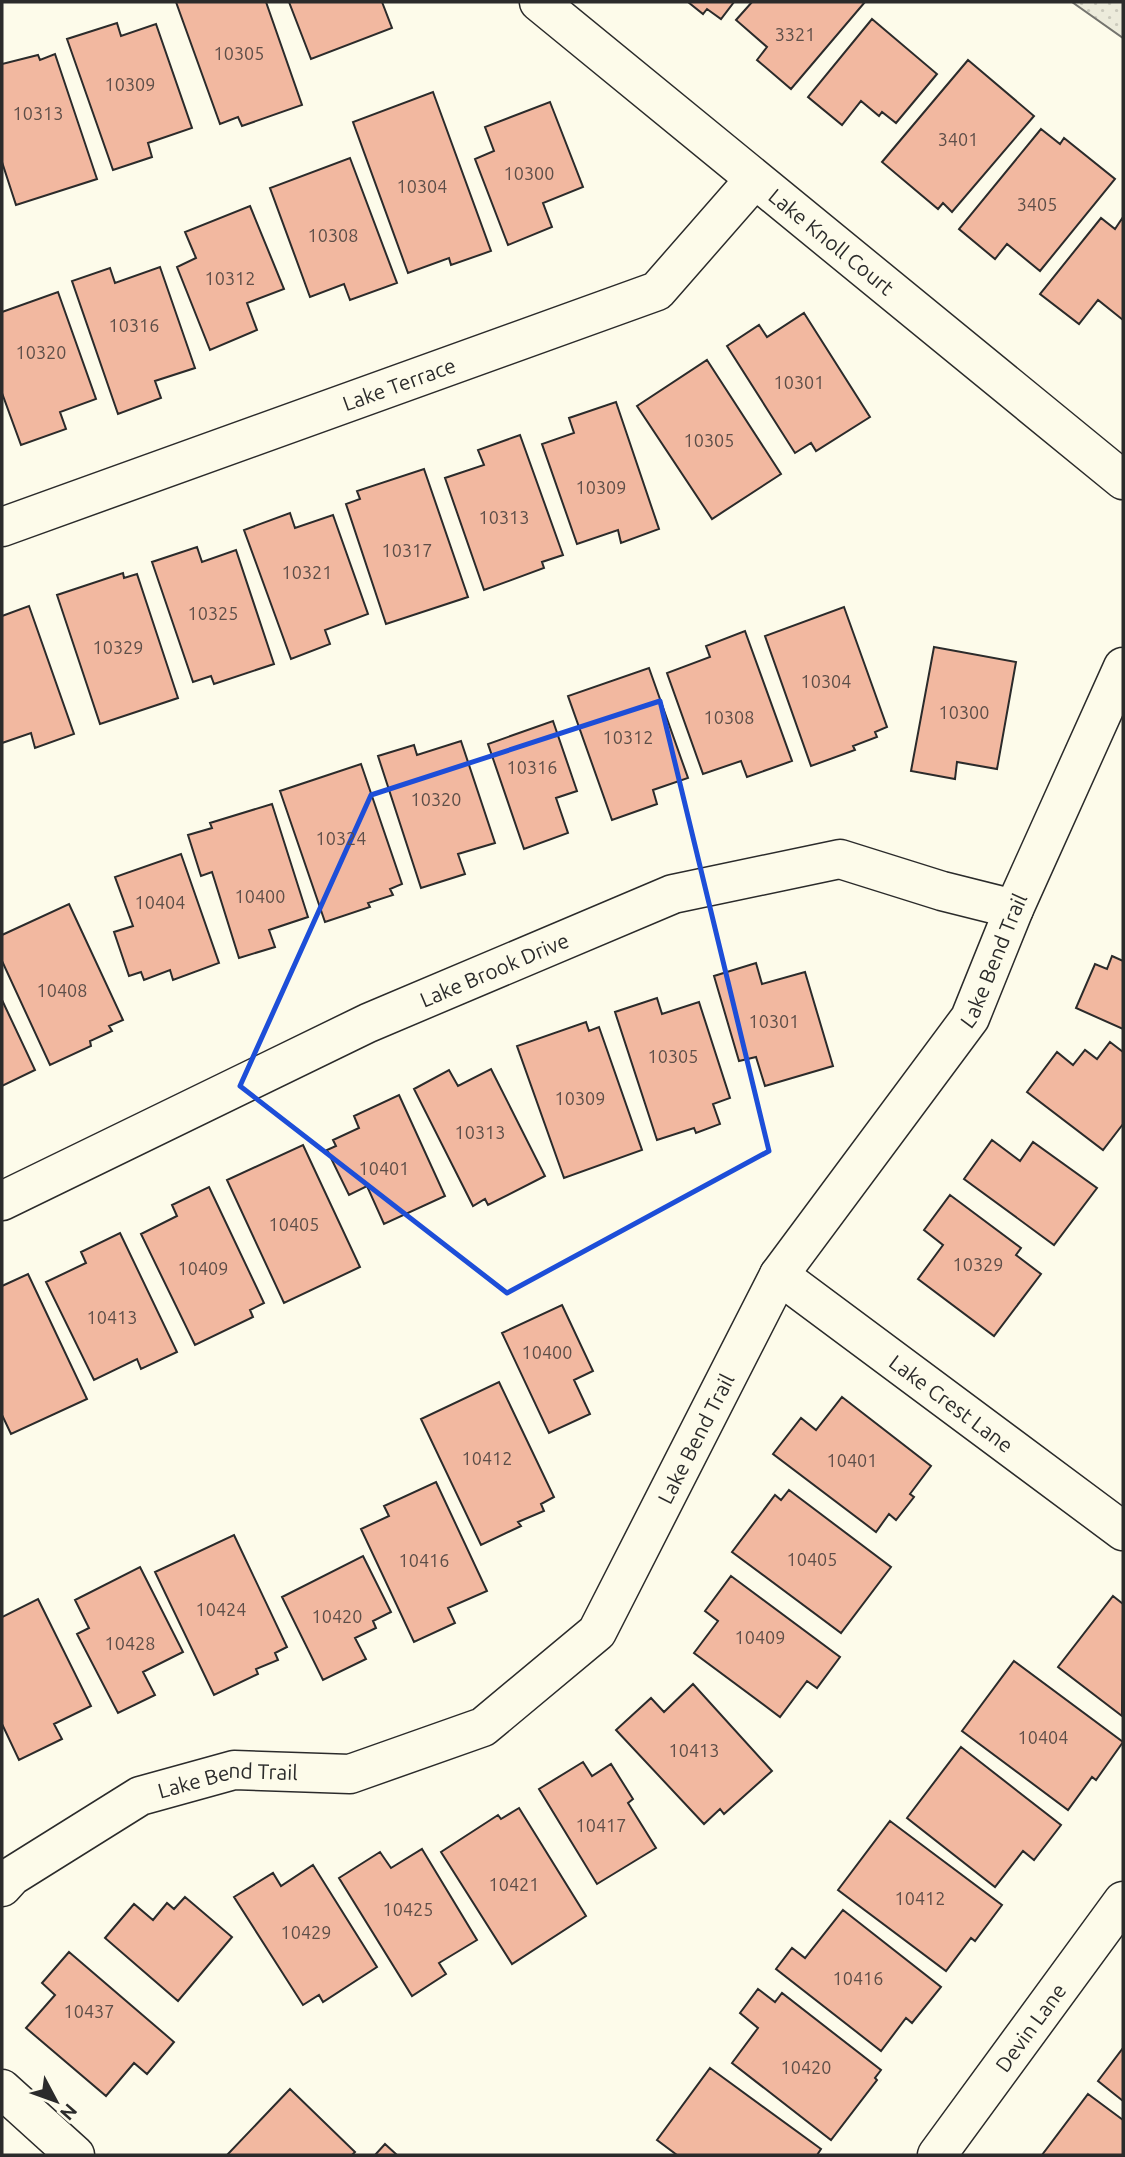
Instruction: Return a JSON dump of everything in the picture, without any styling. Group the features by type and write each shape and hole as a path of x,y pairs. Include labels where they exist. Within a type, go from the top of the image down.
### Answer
{"street":[{"name":"Lake Knoll Court","path":"539,2 1123,480"},
{"name":"Lake Terrace","path":"2,527 657,291 754,180"},
{"name":"Lake Bend Trail","path":"2,1887 12,1876 140,1796 234,1770 350,1774 483,1727 597,1632 779,1275 970,1018 1014,909 1123,667"},
{"name":"Lake Brook Drive","path":"2,1201 368,1023 673,894 840,859 942,891 1014,909"},
{"name":"Lake Crest Lane","path":"779,1275 1123,1531"},
{"name":"Devin Lane","path":"937,2155 1123,1901"},
{"path":"2,2089 75,2155"}],"highlighted area":[{"path":"660,701 769,1151 507,1293 240,1086 371,795"}],"shaded area":[{"path":"1072,2 1123,2 1123,38"}],"building":[{"path":"176,2 266,2 302,105 242,126 238,117 220,124"},
{"path":"289,2 382,2 392,28 311,59"},
{"path":"688,2 734,2 721,19 707,9 703,14"},
{"path":"752,2 865,2 791,89 757,60 767,47 736,20"},
{"path":"872,19 937,74 896,123 882,112 879,116 861,101 842,125 808,97"},
{"path":"117,23 121,36 156,24 192,128 148,143 152,157 113,170 67,39"},
{"path":"55,54 97,179 16,205 2,162 2,64 38,55 40,60"},
{"path":"968,60 1034,116 952,212 943,203 938,209 882,162"},
{"path":"433,92 491,251 451,265 449,258 408,273 353,122"},
{"path":"550,102 583,187 543,203 552,227 508,245 475,159 494,151 485,127"},
{"path":"1041,129 1060,144 1064,138 1115,179 1040,271 1007,244 995,259 959,229"},
{"path":"350,158 397,283 350,300 344,284 310,297 270,188"},
{"path":"250,206 284,289 247,303 257,330 210,350 177,267 196,258 185,232"},
{"path":"1123,217 1123,320 1098,300 1079,324 1040,294 1101,218 1115,229"},
{"path":"160,267 195,368 155,381 161,398 118,414 72,281 110,268 115,283"},
{"path":"58,292 96,399 60,412 66,429 21,445 2,393 2,312"},
{"path":"804,313 870,417 816,451 811,443 795,453 727,346 759,325 767,337"},
{"path":"707,360 781,474 712,519 637,406"},
{"path":"616,402 659,529 621,543 618,530 577,544 542,444 574,433 569,418"},
{"path":"520,435 563,555 542,562 544,568 484,590 445,478 484,465 478,450"},
{"path":"424,469 468,597 386,624 346,504 360,499 357,491"},
{"path":"290,513 295,528 333,515 368,614 325,630 330,644 291,659 244,530"},
{"path":"197,547 202,562 236,550 274,664 214,684 211,676 193,682 152,562"},
{"path":"123,573 124,578 137,574 178,698 100,724 57,595"},
{"path":"29,606 74,734 35,748 31,733 2,743 2,616"},
{"path":"844,607 887,727 875,732 877,737 853,746 855,750 811,766 765,636"},
{"path":"745,631 792,761 747,777 741,761 703,774 667,673 710,657 706,646"},
{"path":"934,647 1016,662 997,769 957,762 955,779 911,771"},
{"path":"649,668 688,778 653,790 657,804 612,820 568,696"},
{"path":"553,721 577,791 556,798 568,833 524,849 488,744"},
{"path":"461,741 495,843 458,854 465,874 421,888 378,756 414,745 417,755"},
{"path":"361,764 402,884 390,889 393,895 368,903 370,907 325,922 280,791"},
{"path":"272,804 308,917 269,930 275,947 239,958 212,872 201,876 188,835 212,828 210,823"},
{"path":"181,854 219,963 173,980 170,970 144,980 141,972 129,976 114,932 133,926 115,877"},
{"path":"69,904 123,1020 109,1026 112,1031 90,1041 91,1046 50,1065 2,961 2,935"},
{"path":"1112,956 1123,961 1123,1029 1076,1008 1095,964 1107,969"},
{"path":"756,963 762,984 805,972 833,1066 765,1086 756,1057 739,1061 714,976"},
{"path":"657,998 662,1014 699,1002 730,1098 713,1104 720,1124 696,1133 694,1128 657,1140 615,1012"},
{"path":"2,1000 35,1070 2,1086"},
{"path":"586,1022 589,1031 599,1027 642,1150 564,1178 517,1046"},
{"path":"1110,1042 1123,1052 1123,1124 1103,1150 1027,1092 1057,1052 1073,1065 1085,1050 1097,1059"},
{"path":"491,1069 545,1176 488,1205 485,1199 473,1206 414,1089 449,1070 458,1086"},
{"path":"399,1095 445,1196 384,1224 367,1186 349,1195 327,1150 336,1146 333,1140 359,1128 354,1116"},
{"path":"992,1140 1020,1161 1033,1142 1097,1188 1054,1245 964,1179"},
{"path":"303,1145 360,1267 284,1303 227,1180"},
{"path":"209,1187 264,1303 250,1310 253,1317 195,1345 141,1234 177,1216 172,1205"},
{"path":"950,1195 1021,1248 1016,1255 1041,1274 994,1336 918,1279 943,1245 924,1230"},
{"path":"120,1233 177,1352 141,1369 137,1359 94,1380 46,1282 86,1263 81,1252"},
{"path":"28,1274 87,1399 11,1434 2,1415 2,1286"},
{"path":"562,1305 593,1371 574,1380 590,1414 549,1433 502,1333"},
{"path":"499,1382 554,1497 541,1504 544,1511 518,1522 521,1526 481,1545 421,1419"},
{"path":"842,1397 931,1466 910,1494 914,1497 896,1520 889,1514 876,1532 773,1454 801,1418 816,1430"},
{"path":"436,1482 487,1591 448,1608 455,1623 414,1642 361,1529 389,1516 384,1506"},
{"path":"789,1490 891,1567 841,1633 732,1552 775,1495 781,1500"},
{"path":"234,1535 287,1647 275,1653 278,1660 256,1669 258,1674 214,1695 155,1572"},
{"path":"363,1556 391,1612 373,1621 376,1628 355,1638 366,1659 323,1680 282,1597"},
{"path":"140,1567 183,1652 143,1672 155,1695 118,1713 77,1634 89,1628 75,1600"},
{"path":"731,1576 840,1657 817,1688 807,1681 780,1717 694,1653 718,1621 705,1611"},
{"path":"1113,1596 1123,1604 1122,1716 1058,1667"},
{"path":"38,1599 91,1706 54,1724 62,1739 19,1760 2,1724 2,1617"},
{"path":"1014,1661 1123,1742 1096,1780 1092,1777 1068,1810 962,1731"},
{"path":"693,1684 772,1771 724,1814 720,1809 704,1824 616,1730 651,1698 664,1712"},
{"path":"961,1747 1061,1825 1034,1860 1023,1851 995,1887 907,1818"},
{"path":"583,1762 592,1776 611,1764 633,1799 628,1803 656,1848 597,1884 539,1789"},
{"path":"519,1808 586,1916 512,1964 441,1852 498,1815 501,1819"},
{"path":"890,1821 1002,1905 975,1941 971,1938 946,1971 838,1890"},
{"path":"422,1849 477,1940 439,1963 446,1974 412,1996 339,1878 380,1852 391,1868"},
{"path":"313,1865 377,1967 323,2002 319,1995 303,2005 234,1897 273,1873 281,1886"},
{"path":"185,1897 232,1937 178,2001 105,1938 134,1904 153,1920 167,1903 174,1909"},
{"path":"843,1910 941,1987 912,2023 906,2018 881,2051 776,1969 792,1948 805,1958"},
{"path":"69,1952 174,2042 147,2074 134,2063 106,2096 26,2028 55,1995 42,1983"},
{"path":"758,1989 775,2002 782,1993 881,2070 875,2078 877,2080 831,2140 732,2063 758,2028 740,2013"},
{"path":"1123,2048 1123,2101 1098,2081"},
{"path":"710,2068 821,2149 817,2155 677,2155 657,2140"},
{"path":"290,2089 355,2152 352,2155 227,2155"},
{"path":"1088,2094 1123,2120 1123,2155 1042,2155"},
{"path":"385,2144 397,2155 375,2155"}]}
